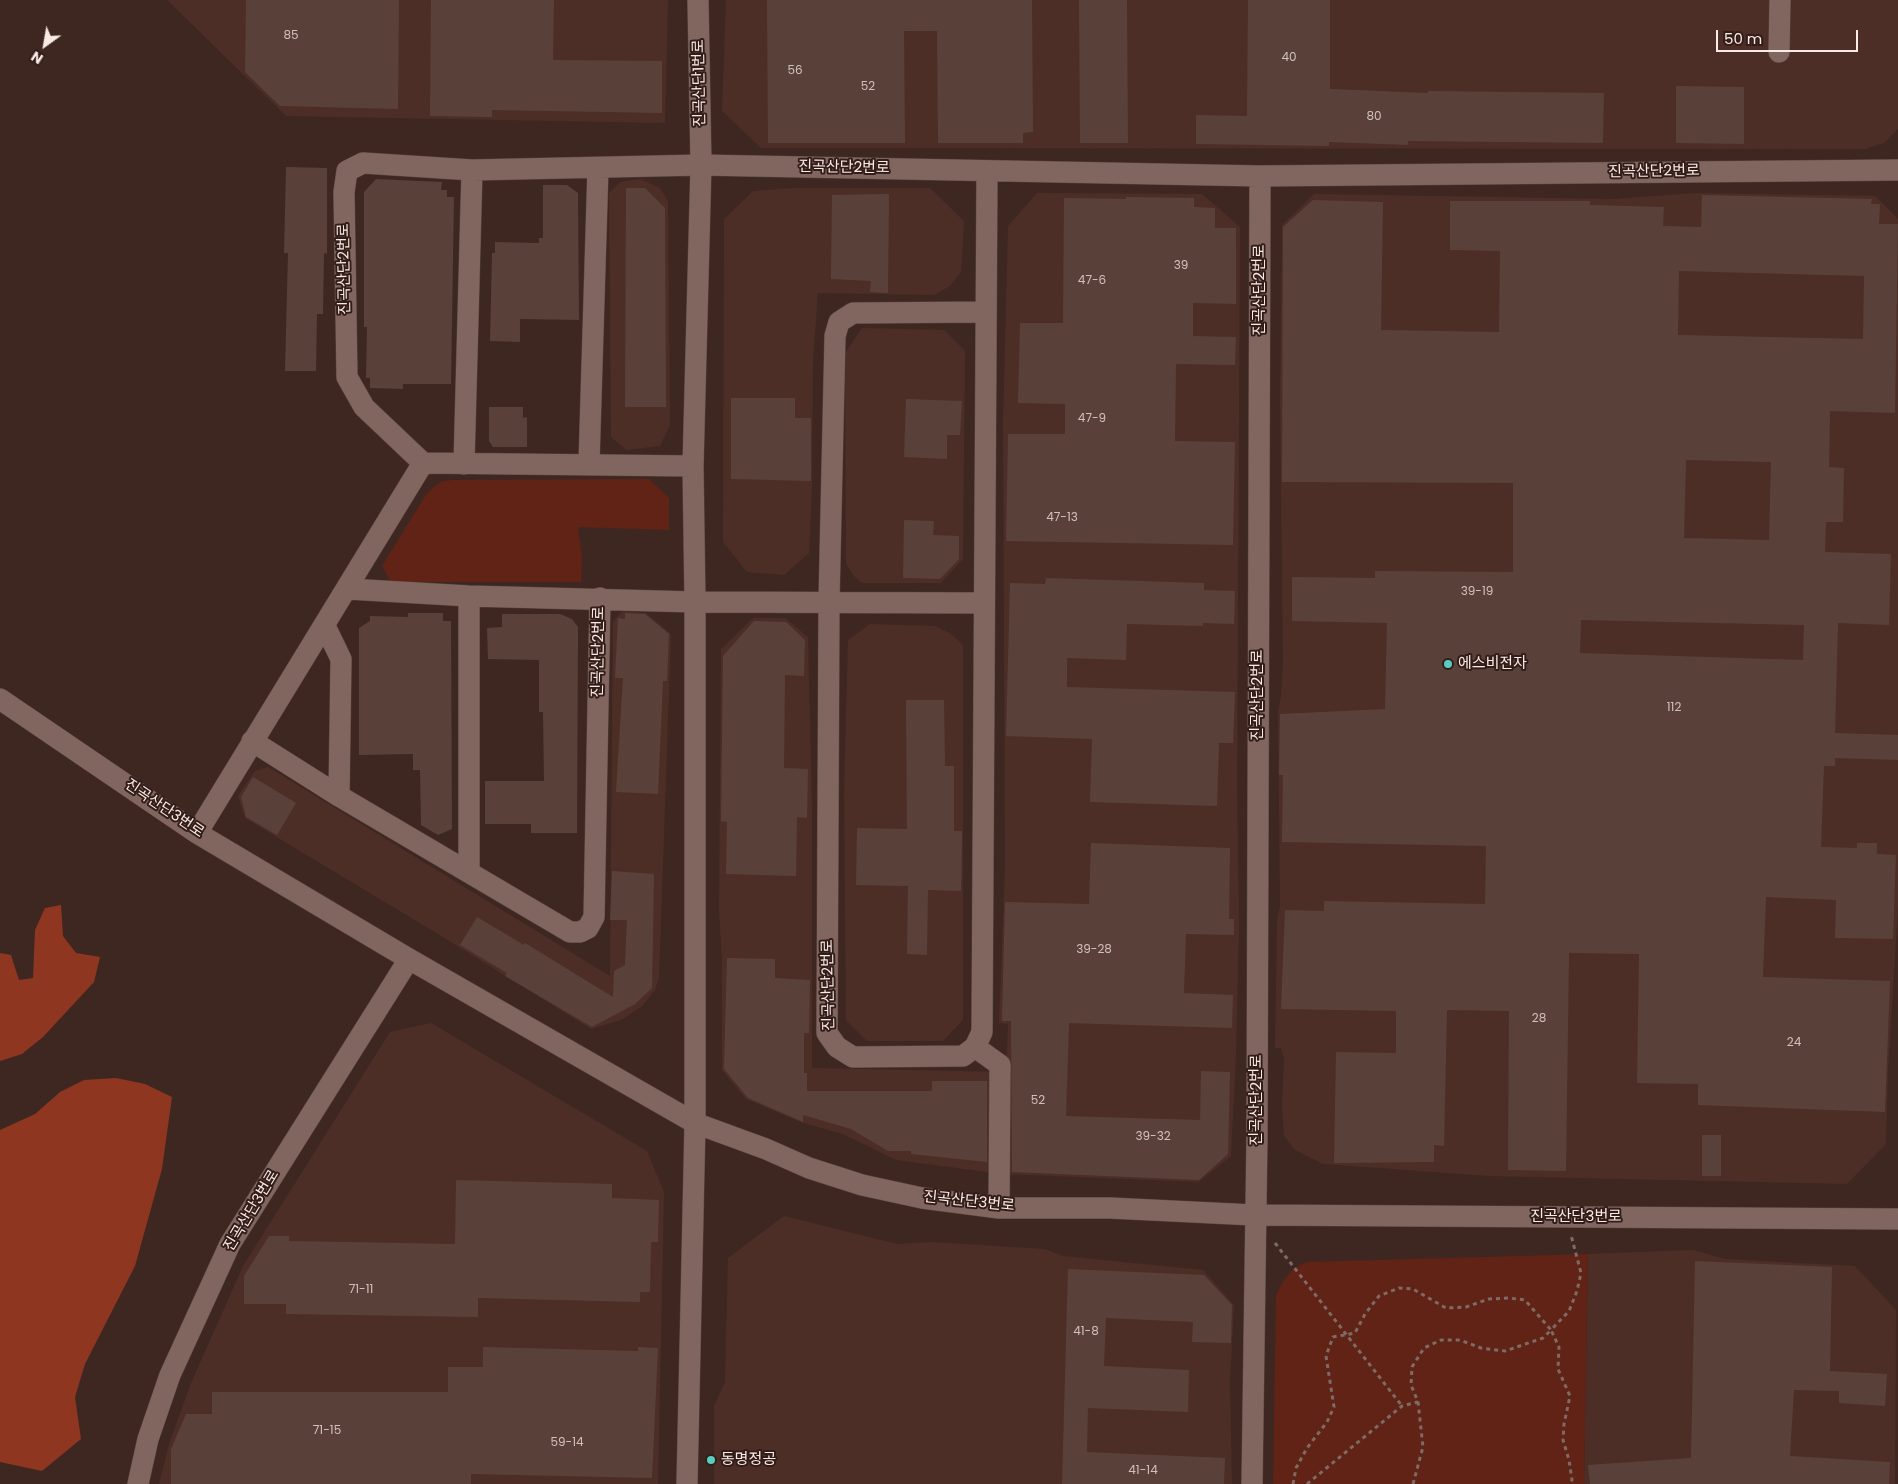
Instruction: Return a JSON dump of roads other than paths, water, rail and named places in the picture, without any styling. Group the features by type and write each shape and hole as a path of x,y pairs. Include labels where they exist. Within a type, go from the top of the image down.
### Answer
{"street":[{"name":"진곡산단1번로","path":"698,0 701,165"},
{"path":"1779,52 1780,0"},
{"name":"진곡산단2번로","path":"424,463 364,406 346,377 345,185 347,171 363,163 472,170 701,165 1260,176 1898,170"},
{"path":"687,1484 696,1123 693,466 701,165"},
{"path":"588,463 598,168"},
{"path":"464,464 472,170"},
{"path":"987,171 982,1032 975,1047 1000,1065 999,1208"},
{"name":"진곡산단2번로","path":"1254,1215 1257,1136 1260,176"},
{"name":"진곡산단2번로","path":"975,1047 963,1056 853,1057 837,1047 827,1033 829,601 835,336 839,322 853,313 985,312"},
{"path":"197,833 252,740 348,589 424,463 588,463 693,466"},
{"name":"진곡산단2번로","path":"348,589 469,596 695,602 984,603"},
{"path":"469,596 469,872"},
{"name":"진곡산단2번로","path":"252,740 339,796 570,932 580,932 588,928 594,917 600,598"},
{"path":"325,626 341,659 339,796"},
{"name":"진곡산단3번로","path":"0,699 197,833 696,1123 766,1149 809,1168 862,1186 922,1198 999,1208 1110,1208 1254,1215 1898,1219"},
{"name":"진곡산단3번로","path":"138,1484 148,1439 170,1375 230,1244 410,958"},
{"path":"1252,1484 1254,1215"}],"place":[{"name":"에스비전자","path":"1448,664"},
{"name":"동명정공","path":"711,1460"}]}
